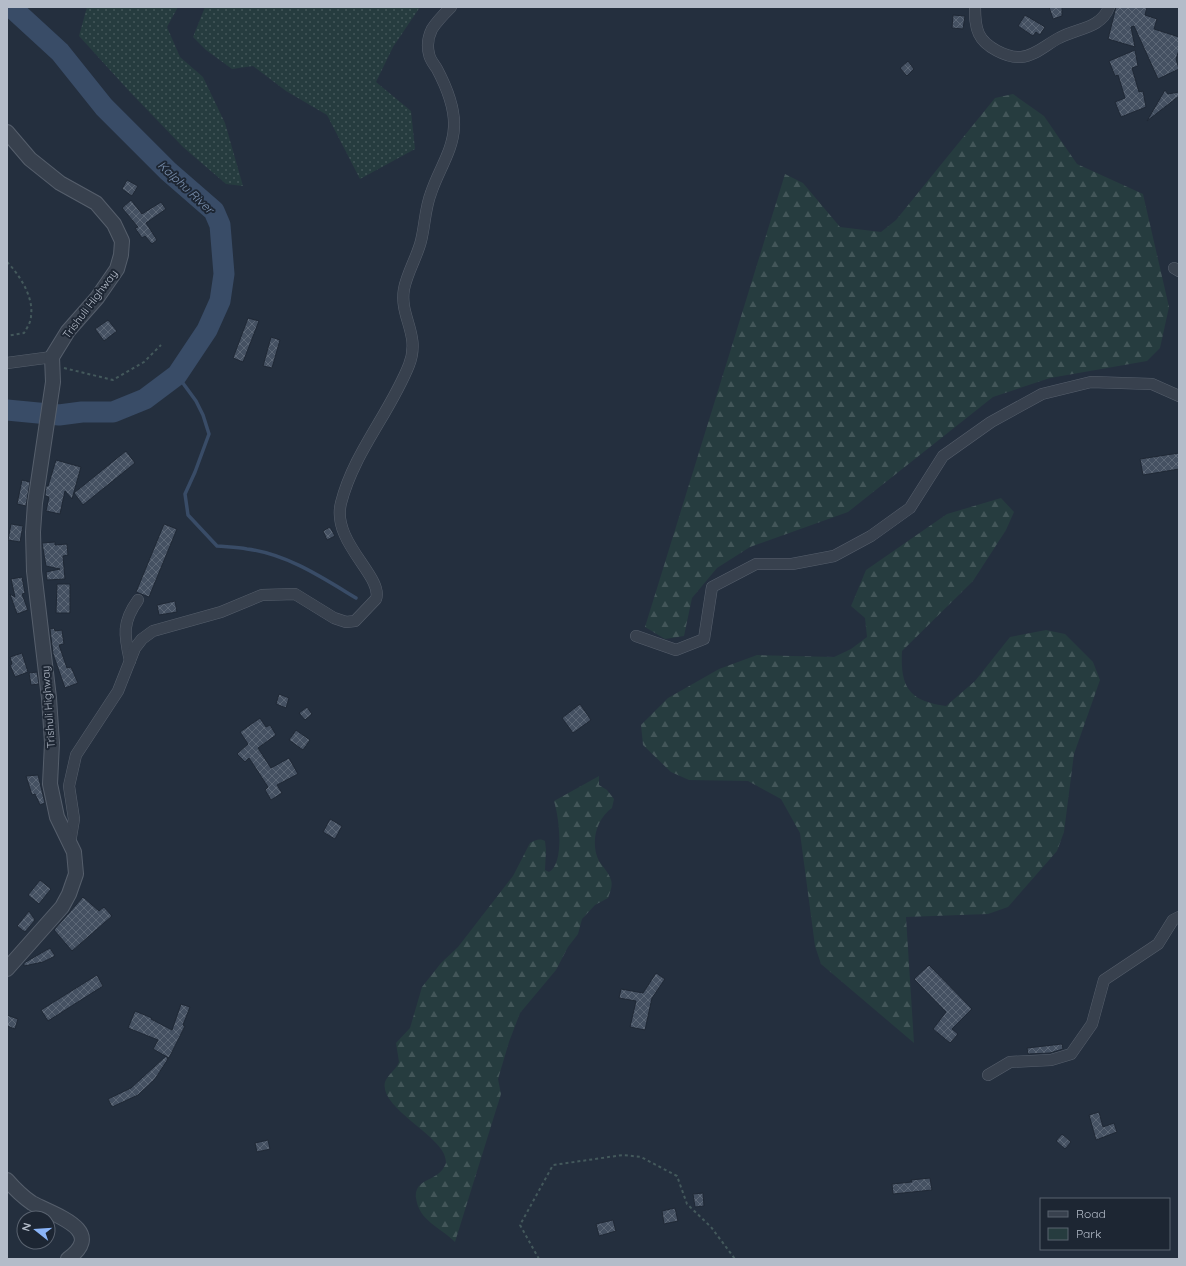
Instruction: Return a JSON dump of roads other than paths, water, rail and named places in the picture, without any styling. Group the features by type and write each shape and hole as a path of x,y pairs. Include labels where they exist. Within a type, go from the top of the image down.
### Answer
{"street":[{"path":"70,843 74,819 69,786 76,755 118,691 130,661 142,640 153,631 222,612 262,595 295,594 334,618 346,622 355,621 376,600 376,585 348,543 341,524 340,510 345,491 359,456 399,386 413,354 413,338 404,303 404,289 421,242 430,194 447,156 454,127 452,105 429,54 428,44 432,30 451,7"},
{"path":"975,7 975,18 979,35 994,50 1021,57 1043,49 1059,38 1101,21 1110,7"},
{"name":"Trishuli Highway","path":"7,132 30,159 60,182 96,203 114,224 122,241 121,255 117,268 97,298 68,331 52,370 45,441 35,503 32,550 49,698 52,743 50,784 57,817 74,852 76,874 70,894 54,916 7,969"},
{"path":"7,363 52,370"},
{"path":"636,636 676,650 704,639 712,587 756,564 792,564 834,556 871,536 910,508 943,456 991,422 1042,394 1090,382 1152,384 1179,396"},
{"path":"130,661 127,648 126,622 129,613 138,600"},
{"path":"988,1075 1010,1062 1051,1060 1071,1054 1092,1024 1104,980 1158,944 1174,920 1179,917"},
{"path":"7,1180 30,1202 67,1220 76,1227 81,1234 83,1243 80,1248 68,1259"}],"waterway":[{"name":"Kalphu River","path":"7,410 59,415 82,412 113,412 145,399 177,375 207,330 220,301 224,274 220,225 214,211 168,171 104,107 60,52 11,7"},
{"path":"177,375 196,401 203,415 209,434 185,494 188,515 217,546 243,548 262,552 290,561 356,598"}]}
